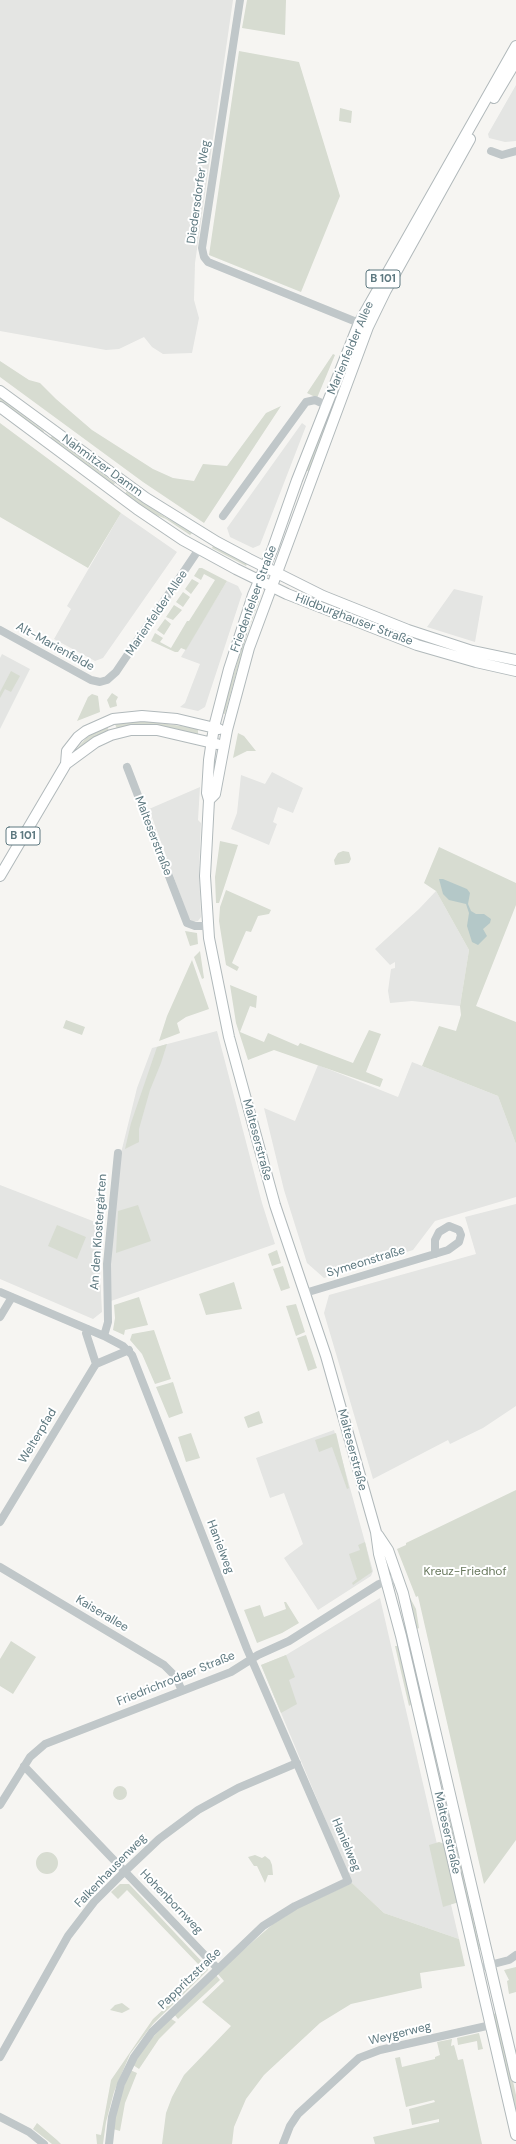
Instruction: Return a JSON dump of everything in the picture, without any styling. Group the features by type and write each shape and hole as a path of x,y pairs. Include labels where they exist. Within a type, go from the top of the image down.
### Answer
{"main road":[{"name":"Marienfelder Allee","path":"326,405 363,325 516,46"},
{"name":"Marienfelder Allee","path":"337,409 363,325 386,290 516,60"},
{"name":"Nahmitzer Damm","path":"0,391 146,498 207,536"},
{"name":"Friedenfelser Straße","path":"208,926 205,876 209,800 207,793 211,743 214,728 232,660 259,581 326,405"},
{"name":"Nahmitzer Damm","path":"0,407 116,494 199,549"},
{"name":"Friedenfelser Straße","path":"209,800 214,794 223,746 249,648 278,573 337,409"},
{"name":"Marienfelder Allee","path":"199,549 207,536"},
{"path":"207,536 278,573"},
{"name":"Hildburghauser Straße","path":"199,549 272,587 417,644 476,662 516,671"},
{"name":"Hildburghauser Straße","path":"278,573 323,596 441,642 472,651 516,660"},
{"name":"B 101","path":"66,764 67,751 78,737 98,725 113,719 135,716 159,717 227,730"},
{"name":"B 101","path":"0,876 66,764 96,742 109,735 131,730 158,730 223,746"},
{"name":"Malteserstraße","path":"208,926 219,992 231,1046 276,1207 329,1366 376,1532 379,1554 401,1636 419,1712 516,2135"},
{"name":"Malteserstraße","path":"376,1532 388,1550 398,1577 516,2076"},
{"path":"401,1636 412,1634"},
{"path":"419,1712 430,1710"},
{"path":"441,1809 452,1807"}],"street":[{"name":"Diedersdorfer Weg","path":"240,0 202,248 204,257 208,262 363,325"},
{"path":"491,151 502,155 516,152"},
{"name":"Marienfelder Allee","path":"223,516 306,402 315,400 326,405"},
{"name":"Marienfelder Allee","path":"100,682 107,680 116,672 199,549"},
{"name":"Alt-Marienfelde","path":"0,630 91,680 100,682"},
{"name":"Malteserstraße","path":"127,767 185,919 192,926 208,926"},
{"name":"An den Klostergärten","path":"104,1336 108,1322 107,1264 118,1153"},
{"name":"Symeonstraße","path":"305,1293 435,1254"},
{"path":"0,1292 104,1336 129,1350"},
{"path":"0,1317 12,1297"},
{"path":"88,1329 86,1333 96,1364 129,1350"},
{"name":"Hanielweg","path":"129,1350 134,1358 252,1659 348,1881"},
{"name":"Welterpfad","path":"0,1522 96,1364"},
{"name":"Kaiserallee","path":"0,1567 171,1670 182,1691"},
{"name":"Friedrichrodaer Straße","path":"0,1805 34,1752 47,1743 231,1672 252,1659 289,1641 386,1580 398,1577"},
{"name":"Falkenhausenweg","path":"0,2057 68,1936 94,1902 125,1871 159,1839 198,1810 238,1788 297,1763"},
{"name":"Hohenbornweg","path":"24,1766 218,1969"},
{"name":"Pappritzstraße","path":"109,2144 114,2105 121,2084 134,2057 152,2032 250,1937 295,1906 348,1881"},
{"path":"478,1968 509,1960 516,1955"},
{"name":"Weygerweg","path":"283,2144 290,2126 298,2114 359,2058 380,2050 491,2025"},
{"path":"0,2117 29,2132 44,2144"}],"shaded area":[{"path":"0,0 233,0 195,263 194,300 199,318 192,353 163,354 152,347 144,337 119,349 106,350 0,331"},
{"path":"516,85 516,141 505,142 489,138 488,134"},
{"path":"302,423 306,426 260,545 253,548 230,537 227,528"},
{"path":"121,513 177,552 103,658 95,661 54,639 71,609 67,606"},
{"path":"227,581 238,586 242,594 205,707 198,711 180,707 185,703 200,664 181,657"},
{"path":"454,589 483,596 475,642 427,627"},
{"path":"2,654 30,669 0,729 0,658"},
{"path":"272,772 303,788 293,813 278,807 273,822 277,824 269,845 231,829 237,813 241,775 265,784"},
{"path":"200,787 198,820 201,823 199,870 201,917 198,921 194,922 189,919 149,809"},
{"path":"439,879 443,879 467,889 470,893 468,904 471,911 476,914 484,914 491,919 490,923 483,929 487,936 478,945 472,942 467,926 469,913 466,904 449,900 443,894"},
{"path":"436,891 469,950 460,1006 412,1001 390,1003 388,991 391,969 395,968 395,962 390,965 375,949 419,909"},
{"path":"217,1031 262,1203 275,1244 111,1301 110,1262 121,1153 137,1088 152,1048"},
{"path":"412,1062 498,1096 516,1144 516,1197 435,1221 413,1250 324,1278 307,1263 284,1190 264,1108 295,1121 318,1065 398,1097"},
{"path":"0,1185 103,1225 100,1274 102,1312 93,1319 0,1279"},
{"path":"516,1204 516,1406 483,1428 450,1444 448,1440 373,1479 324,1313 329,1295 476,1254 465,1217"},
{"path":"334,1430 373,1571 371,1576 318,1610 284,1558 303,1544 284,1493 270,1498 256,1458"},
{"path":"380,1598 459,1939 384,1913 352,1883 261,1665 286,1655"}],"green space":[{"path":"247,0 286,0 285,35 242,28"},
{"path":"239,51 299,62 340,196 301,292 209,255"},
{"path":"340,108 352,111 351,123 339,121"},
{"path":"333,354 335,355 317,398 307,393"},
{"path":"0,361 29,380 40,383 92,430 153,469 173,478 194,481 203,464 227,466 266,413 281,406 204,523 143,482 0,377"},
{"path":"0,398 44,431 42,434 0,402"},
{"path":"329,411 331,413 310,471 307,471 306,470"},
{"path":"0,423 121,513 88,568 0,517"},
{"path":"52,436 115,483 113,486 49,439"},
{"path":"127,491 165,517 193,532 190,535 166,519 149,512 124,495"},
{"path":"213,546 247,564 246,566 212,548"},
{"path":"199,568 202,568 227,581 186,650 181,648 178,652 175,652 151,641 155,633 163,638 160,642 171,648 187,621 189,621 215,580 204,574 201,580 194,576"},
{"path":"192,579 199,583 191,594 185,589"},
{"path":"183,592 190,597 183,607 176,602"},
{"path":"256,600 259,601 247,634 225,714 222,713"},
{"path":"174,605 182,610 173,620 166,617"},
{"path":"165,619 171,624 164,635 157,630"},
{"path":"11,671 20,676 11,692 5,689 0,698 0,692"},
{"path":"112,693 118,697 116,701 117,706 110,708 107,700"},
{"path":"92,694 98,696 100,712 77,721 88,697"},
{"path":"140,720 198,729 198,734 148,725 117,729 115,724"},
{"path":"107,726 109,731 72,754 87,737"},
{"path":"238,733 244,736 256,751 247,751 233,758"},
{"path":"220,841 238,845 219,903 216,903 215,877"},
{"path":"439,847 516,883 516,905 476,1006 516,1022 516,1144 498,1096 422,1066 439,1026 456,1031 461,1015 460,1006 469,950 436,891 424,883"},
{"path":"343,851 349,852 351,859 349,863 335,865 334,860 338,853"},
{"path":"226,890 271,910 269,914 258,916 251,932 246,931 232,963 239,967 237,971 226,965 219,921 220,907"},
{"path":"185,931 197,933 198,944 190,946"},
{"path":"200,951 204,978 202,979 194,957"},
{"path":"192,960 209,1009 186,1017 177,1023 180,1033 159,1041 167,1016"},
{"path":"230,985 257,996 256,1008 250,1006 240,1032 264,1042 268,1033 298,1046 300,1043 353,1063 369,1030 381,1034 366,1072 383,1079 380,1087 274,1050 248,1060 236,1023"},
{"path":"66,1020 85,1027 82,1035 63,1028"},
{"path":"167,1044 150,1090 139,1129 139,1142 125,1149 131,1123 157,1047"},
{"path":"138,1205 151,1241 116,1253 118,1211"},
{"path":"57,1225 86,1237 77,1259 48,1246"},
{"path":"277,1250 281,1263 272,1266 268,1254"},
{"path":"283,1266 290,1288 281,1291 273,1269"},
{"path":"234,1282 242,1309 206,1315 199,1294"},
{"path":"139,1297 148,1325 125,1330 124,1335 113,1330 115,1318 114,1305"},
{"path":"296,1304 305,1332 296,1336 286,1306"},
{"path":"154,1330 171,1379 155,1384 142,1354 130,1340 132,1334"},
{"path":"306,1335 317,1368 308,1371 297,1338"},
{"path":"173,1382 183,1413 169,1418 156,1387"},
{"path":"259,1411 263,1423 248,1428 244,1417"},
{"path":"191,1433 200,1458 186,1462 178,1437"},
{"path":"336,1433 349,1488 347,1489 332,1447 319,1452 315,1440"},
{"name":"Kreuz-Friedhof","path":"516,1490 516,1840 484,1884 418,1596 416,1597 397,1549 406,1545 406,1543"},
{"path":"365,1542 372,1572 353,1585 352,1583 357,1579 349,1554 360,1550 358,1545"},
{"path":"407,1592 416,1609 419,1628 417,1629"},
{"path":"284,1602 286,1602 299,1623 282,1633 257,1643 244,1610 260,1605 264,1617 286,1609"},
{"path":"11,1641 36,1657 13,1694 0,1686 0,1659"},
{"path":"395,1646 400,1646 413,1703 409,1706"},
{"path":"286,1655 295,1677 289,1680 297,1704 281,1713 261,1665"},
{"path":"426,1721 428,1722 445,1805 444,1804"},
{"path":"117,1786 123,1786 127,1790 127,1796 123,1800 117,1800 113,1796 113,1790"},
{"path":"451,1822 480,1949 478,1950 448,1823"},
{"path":"439,1842 445,1844 459,1902 443,1907 429,1845"},
{"path":"47,1852 55,1855 58,1863 55,1871 47,1874 39,1871 36,1863 39,1855"},
{"path":"255,1855 262,1858 265,1856 270,1860 272,1865 273,1875 268,1875 265,1883 257,1866 254,1866 248,1857"},
{"path":"352,1883 384,1913 459,1939 465,1966 420,1973 422,1988 351,2004 320,2023 264,2075 246,2099 234,2127 232,2144 162,2144 166,2113 172,2097 184,2075 231,2026 202,2002 224,1981 217,1973 273,1924 300,1907"},
{"path":"120,1884 129,1884 207,1967 208,1970 153,2024 130,2054 114,2092 106,2122 103,2144 97,2144 96,2134 101,2135 111,2080 153,2019 192,1983 187,1977 199,1965 127,1890 118,1899 111,1892"},
{"path":"516,1967 516,1992 509,1994 507,1981 509,1980 504,1970"},
{"path":"216,1975 220,1980 178,2019 174,2014"},
{"path":"122,2003 130,2009 122,2013 110,2010 115,2005"},
{"path":"498,2013 516,2095 516,2115 493,2014"},
{"path":"170,2018 176,2022 159,2039 139,2069 133,2065 145,2046"},
{"path":"479,2033 483,2049 478,2050 477,2041 458,2045 457,2038"},
{"path":"452,2039 451,2046 454,2045 458,2060 463,2059 482,2144 375,2144 373,2137 439,2122 439,2119 412,2125 409,2109 435,2102 434,2100 406,2107 395,2058 400,2057 402,2067 435,2059 435,2057 440,2055 437,2042"},
{"path":"130,2070 137,2073 125,2103 120,2131 113,2129 117,2106"},
{"path":"37,2123 61,2144 52,2144 33,2129"}]}
